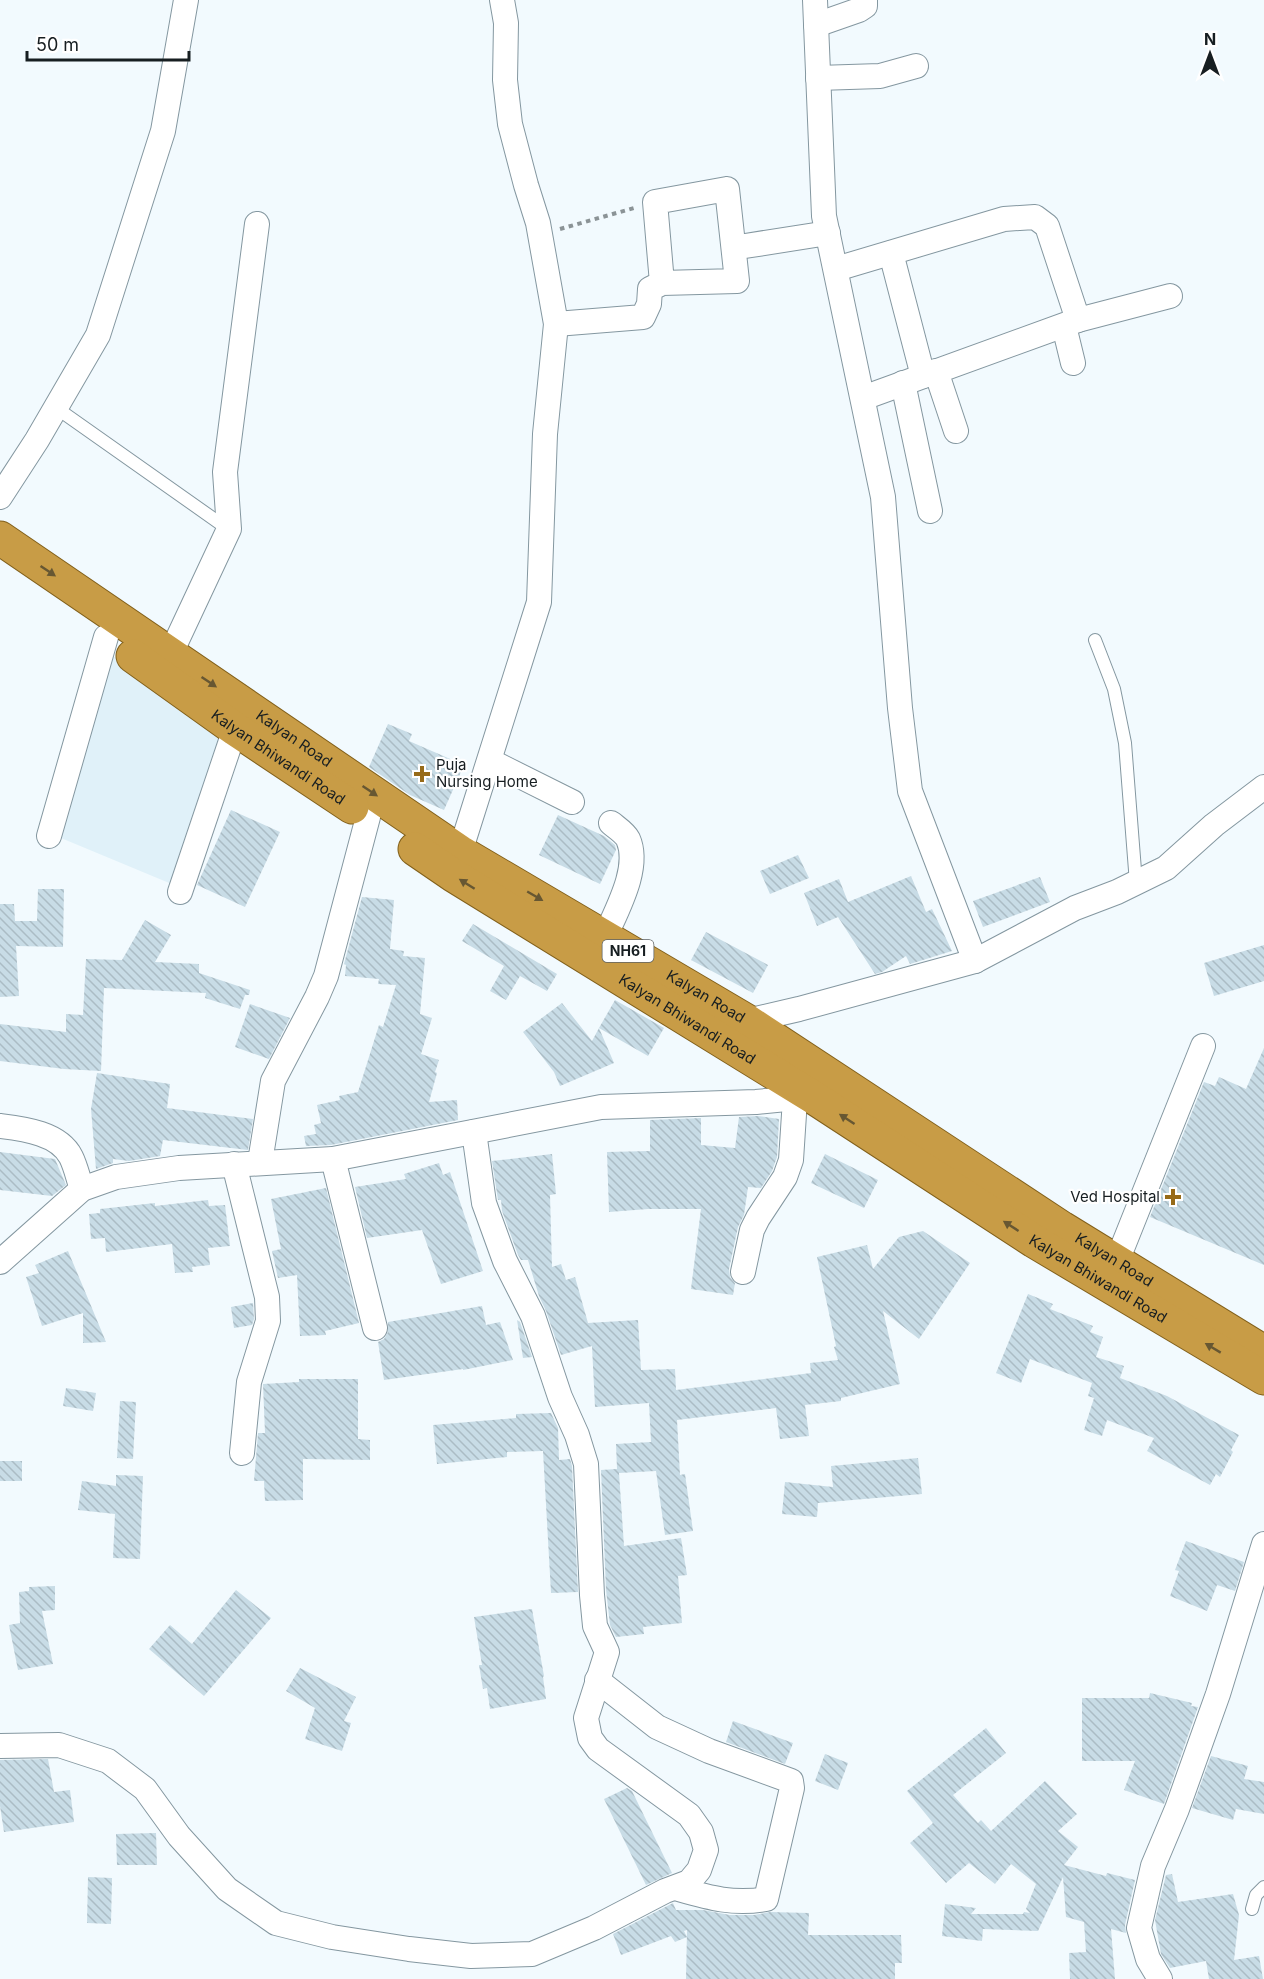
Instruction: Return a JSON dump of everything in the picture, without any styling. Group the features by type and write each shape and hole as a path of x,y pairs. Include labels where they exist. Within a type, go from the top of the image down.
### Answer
{"highway":[{"name":"Kalyan Road","path":"0,538 460,852 747,1021 1062,1228 1264,1352"},
{"name":"Kalyan Bhiwandi Road","path":"0,565 235,729 453,875 804,1098 1264,1378"}],"street":[{"path":"0,497 98,335 163,131 186,0"},
{"path":"460,852 539,602 545,434 556,324 538,223 510,124 505,80 506,23 502,0"},
{"path":"815,0 824,216 883,497 900,708 910,791 975,961"},
{"path":"816,26 859,10 865,6 865,0"},
{"path":"818,78 880,76 916,66"},
{"path":"556,324 643,317 649,304 651,288 662,283 737,281 727,189 655,202 662,283"},
{"path":"836,269 1004,219 1035,217 1047,226 1071,323 1073,363"},
{"path":"170,655 229,529 225,472 257,224"},
{"path":"745,246 828,233"},
{"path":"891,253 921,377 930,511"},
{"path":"863,398 1071,323 1170,296"},
{"path":"921,377 956,431"},
{"path":"49,836 106,638"},
{"path":"180,892 235,729"},
{"path":"490,761 572,802"},
{"path":"747,1021 975,961 1075,908 1166,868 1214,825 1264,787"},
{"path":"260,1162 273,1081 326,976 368,818"},
{"path":"605,937 628,883 632,851 627,836 611,823"},
{"path":"1117,1261 1203,1046"},
{"path":"0,1262 82,1189 116,1177 179,1168 333,1159 601,1107 756,1102 804,1098 845,1086"},
{"path":"743,1272 752,1230 785,1177 791,1160 804,1098"},
{"path":"0,1126 20,1128 57,1140 70,1155 82,1189"},
{"path":"0,1746 59,1745 108,1761 145,1789 179,1836 227,1889 276,1923 332,1937 471,1956 531,1954 594,1928 688,1882 699,1870 706,1850 702,1832 689,1815 598,1749 590,1738 586,1718 607,1653 595,1626 586,1464 577,1434 560,1397 533,1316 505,1261 484,1203 474,1132"},
{"path":"333,1159 375,1328"},
{"path":"234,1164 267,1297 268,1321 249,1382 242,1453"},
{"path":"1160,1979 1149,1959 1139,1928 1153,1866 1177,1809 1218,1694 1264,1544"},
{"path":"597,1680 657,1727 790,1781 792,1788 766,1899 745,1903 721,1900 675,1888"}],"lane":[{"path":"55,407 229,529"},
{"path":"1095,640 1114,689 1125,743 1136,883"},
{"path":"1252,1909 1256,1895 1264,1887"}],"path":[{"path":"571,226 655,202"}],"shaded area":[{"path":"110,654 225,733 174,885 61,838"}],"building":[{"path":"388,724 412,734 409,741 464,765 444,810 410,795 369,767"},
{"path":"231,810 280,832 245,907 197,885"},
{"path":"558,815 604,836 615,845 616,850 600,884 539,855"},
{"path":"798,855 809,878 770,894 760,871"},
{"path":"911,876 926,912 932,909 952,951 910,964 906,956 875,974 838,917 817,926 804,893 839,879 848,902"},
{"path":"1040,877 1050,902 983,927 973,901"},
{"path":"38,889 64,889 63,947 16,946 19,996 0,997 0,904 14,904 15,921 37,921"},
{"path":"362,897 394,900 390,949 404,951 403,956 425,958 420,1014 432,1018 421,1054 439,1060 429,1102 457,1100 458,1120 331,1145 306,1146 304,1136 316,1134 314,1125 321,1123 317,1105 340,1100 339,1096 358,1092 379,1025 383,1027 396,985 378,984 379,979 345,976 346,965 344,964"},
{"path":"145,920 171,935 155,962 199,964 199,973 250,990 249,995 245,995 240,1009 205,998 206,993 104,988 101,1071 0,1061 0,1024 66,1032 66,1014 83,1015 86,959 122,960"},
{"path":"473,924 557,974 547,991 520,976 506,1000 490,991 504,966 462,941"},
{"path":"706,932 768,965 753,993 691,960"},
{"path":"1264,945 1264,981 1214,996 1204,963"},
{"path":"615,1000 664,1028 648,1056 599,1028"},
{"path":"562,1003 592,1041 599,1028 614,1063 560,1086 554,1072 523,1032"},
{"path":"250,1004 290,1018 269,1059 235,1047"},
{"path":"1264,1048 1264,1265 1150,1217 1204,1082 1215,1086 1219,1077 1246,1089"},
{"path":"97,1073 170,1084 167,1108 253,1119 248,1150 163,1140 160,1156 129,1161 113,1159 113,1163 96,1169 91,1109"},
{"path":"758,1116 779,1119 777,1157 772,1171 761,1188 748,1187 744,1215 738,1227 729,1269 730,1277 735,1283 733,1295 691,1289 701,1209 609,1212 607,1152 650,1151 650,1120 701,1118 701,1145 735,1148 739,1117"},
{"path":"0,1152 55,1159 66,1185 52,1196 0,1190"},
{"path":"552,1154 556,1194 550,1195 552,1267 561,1264 566,1280 575,1277 588,1323 638,1320 641,1370 675,1369 676,1390 811,1373 810,1363 838,1360 817,1257 867,1245 873,1269 899,1237 923,1231 970,1263 919,1339 883,1311 900,1384 841,1398 841,1401 805,1405 809,1436 780,1439 776,1408 677,1420 680,1475 685,1474 693,1531 665,1535 656,1471 619,1473 624,1546 681,1538 687,1575 678,1576 682,1623 643,1627 644,1634 616,1637 610,1625 606,1590 601,1470 617,1469 616,1444 651,1442 649,1403 595,1407 592,1346 561,1355 528,1260 521,1260 518,1255 502,1211 501,1200 498,1200 492,1161"},
{"path":"825,1154 878,1180 864,1208 811,1183"},
{"path":"439,1163 443,1175 450,1172 483,1271 441,1284 422,1230 367,1238 355,1187 406,1179 404,1174"},
{"path":"326,1188 359,1323 325,1331 326,1335 300,1336 297,1275 278,1278 272,1251 281,1249 271,1199"},
{"path":"208,1200 209,1206 225,1205 230,1246 208,1248 210,1265 192,1267 193,1272 175,1273 172,1244 106,1252 105,1238 91,1239 89,1214 100,1213 100,1209"},
{"path":"68,1251 106,1342 83,1343 83,1313 42,1326 26,1277 39,1273 35,1265"},
{"path":"1028,1294 1053,1304 1050,1309 1093,1326 1090,1332 1103,1337 1096,1357 1124,1366 1120,1378 1167,1396 1239,1435 1220,1477 1216,1474 1210,1485 1147,1451 1154,1438 1107,1420 1102,1436 1084,1430 1094,1398 1088,1396 1092,1383 1030,1359 1021,1383 996,1373"},
{"path":"253,1303 252,1325 234,1328 231,1307"},
{"path":"482,1306 486,1325 500,1322 513,1360 463,1370 384,1380 378,1342 384,1339 388,1332 388,1322"},
{"path":"517,1320 520,1322 532,1357 523,1358"},
{"path":"299,1379 358,1379 358,1439 370,1440 370,1460 303,1459 303,1500 265,1501 264,1481 254,1481 258,1433 265,1433 263,1384 299,1382"},
{"path":"66,1388 96,1393 93,1411 63,1406"},
{"path":"120,1401 136,1402 133,1459 117,1458"},
{"path":"551,1413 558,1428 559,1460 570,1459 572,1466 578,1592 551,1593 543,1451 507,1452 507,1457 437,1464 433,1425 516,1418 516,1414"},
{"path":"918,1458 922,1494 818,1503 817,1517 782,1514 785,1482 833,1487 831,1466"},
{"path":"0,1461 22,1461 22,1481 0,1481"},
{"path":"116,1475 143,1476 140,1559 113,1558 115,1514 78,1510 82,1481 116,1486"},
{"path":"1186,1541 1244,1562 1235,1591 1217,1585 1207,1611 1170,1596 1179,1571 1175,1570"},
{"path":"55,1586 55,1610 42,1611 53,1664 18,1670 9,1625 20,1623 19,1592 29,1591 29,1587"},
{"path":"236,1590 271,1618 204,1696 149,1649 170,1625 192,1644"},
{"path":"532,1609 546,1699 490,1709 487,1688 483,1689 479,1665 482,1665 474,1617"},
{"path":"300,1668 356,1697 344,1721 351,1723 342,1751 305,1739 315,1708 286,1691"},
{"path":"1150,1693 1192,1703 1191,1706 1198,1707 1164,1804 1124,1790 1135,1761 1082,1761 1082,1698 1149,1698"},
{"path":"733,1721 793,1743 785,1764 726,1742"},
{"path":"986,1728 1006,1753 953,1795 978,1823 981,1820 991,1831 1045,1781 1077,1814 1058,1831 1078,1847 1064,1865 1106,1876 1107,1873 1135,1880 1125,1925 1126,1933 1111,1929 1115,1979 1070,1979 1069,1953 1086,1952 1084,1922 1066,1917 1063,1877 1038,1931 983,1929 982,1941 942,1936 945,1904 976,1908 971,1914 1030,1913 1026,1909 1036,1884 1011,1864 995,1884 969,1863 946,1883 910,1843 933,1823 907,1791"},
{"path":"825,1754 848,1763 838,1790 815,1781"},
{"path":"1211,1756 1248,1766 1244,1779 1264,1782 1264,1814 1236,1809 1233,1820 1192,1808"},
{"path":"48,1759 54,1792 70,1790 74,1822 4,1832 0,1806 0,1760"},
{"path":"627,1788 632,1791 672,1873 646,1885 604,1799"},
{"path":"156,1833 157,1865 117,1865 116,1834"},
{"path":"1172,1874 1178,1902 1233,1894 1239,1915 1234,1960 1259,1956 1263,1979 1209,1979 1206,1961 1170,1968 1161,1954 1155,1920 1166,1875"},
{"path":"88,1877 112,1878 111,1924 87,1923"},
{"path":"673,1903 676,1910 703,1910 730,1915 770,1912 809,1913 808,1935 901,1935 902,1963 895,1963 895,1979 686,1979 687,1937 675,1942 671,1936 621,1955 613,1934"}],"place":[{"name":"Puja Nursing Home","path":"422,774"},
{"name":"Ved Hospital","path":"1173,1197"}]}
